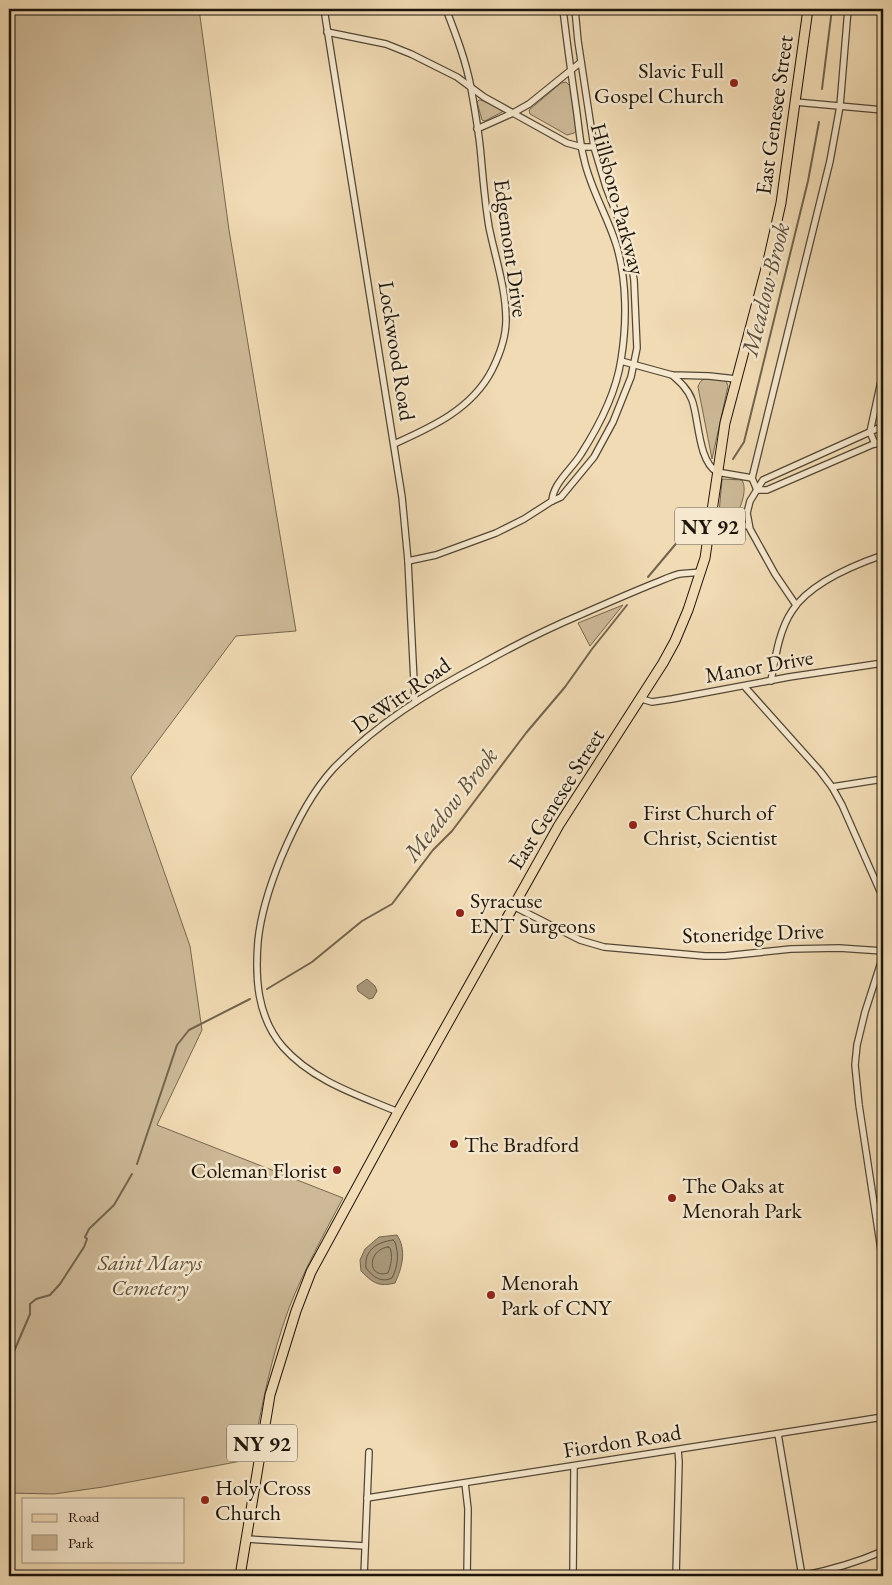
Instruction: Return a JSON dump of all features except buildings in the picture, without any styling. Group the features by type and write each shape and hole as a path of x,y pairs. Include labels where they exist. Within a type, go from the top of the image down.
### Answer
{"main road":[{"name":"East Genesee Street","path":"240,1576 270,1395 296,1311 311,1272 398,1112 559,825 642,699 675,641 688,610 701,572 725,423 768,261 781,203 808,9"}],"street":[{"name":"Lockwood Road","path":"324,9 402,497 408,561 415,702"},
{"name":"Edgemont Drive","path":"394,444 433,426 458,410 474,395 488,378 501,347 506,322 503,289 489,226 470,88 459,45 446,9"},
{"name":"Hillsboro Parkway","path":"552,501 552,492 580,456 596,428 612,391 621,361 624,300 619,259 608,222 591,182 584,158 570,70 563,9"},
{"name":"Hillsboro Parkway","path":"408,561 436,555 496,533 561,497 594,457 613,422 631,377 637,340 634,280 629,246 606,186 594,147 575,9"},
{"path":"757,490 752,478 830,161 840,106 848,9"},
{"path":"327,32 386,44 411,54 457,78 470,88 567,143 582,147 594,147"},
{"path":"477,130 529,104 581,62"},
{"path":"795,102 883,110"},
{"path":"621,361 672,376 709,376 736,380"},
{"path":"876,444 870,432 883,372"},
{"path":"672,376 689,393 700,440 707,461 713,469 717,472 752,478"},
{"path":"796,605 775,574 749,526 747,513 750,501 763,480 883,426"},
{"path":"757,490 767,490 883,440"},
{"path":"710,523 749,526"},
{"path":"771,681 776,653 787,620 796,605 817,587 847,570 883,555"},
{"name":"DeWitt Road","path":"398,1112 327,1081 303,1066 277,1039 261,1006 258,988 257,956 263,907 274,873 290,836 309,802 332,771 364,740 415,702 459,675 541,632 645,587 680,574 701,572"},
{"name":"Manor Drive","path":"642,699 652,702 669,700 883,663"},
{"path":"745,687 832,787 882,887 883,898"},
{"path":"832,787 883,779"},
{"name":"Stoneridge Drive","path":"513,906 566,934 604,947 705,956 725,956 791,949 839,948 883,951"},
{"path":"883,956 864,1012 855,1065 859,1105 882,1243 883,1263"},
{"name":"Fiordon Road","path":"367,1498 883,1417"},
{"path":"778,1434 802,1576 836,1569 883,1551"},
{"path":"676,1576 678,1450"},
{"path":"364,1576 369,1452"},
{"path":"573,1576 574,1466"},
{"path":"465,1483 468,1510 466,1576"},
{"path":"246,1539 365,1546"}],"green space":[{"name":"Saint Marys Cemetery","path":"9,9 199,9 229,230 296,631 236,636 131,777 190,946 202,1030 157,1125 343,1198 289,1308 267,1383 252,1459 103,1487 54,1494 9,1493"},
{"path":"566,82 571,87 577,131 567,135 530,114 529,110 561,83"},
{"path":"479,100 504,111 485,121 482,120 477,102"},
{"path":"710,378 726,381 728,386 712,459 698,387 702,380"},
{"path":"723,479 742,480 744,484 741,504 736,517 732,519 722,518 719,513"},
{"path":"623,605 590,646 578,623"}],"water":[{"path":"367,979 375,986 377,991 373,998 369,999 358,991 357,986"},
{"path":"397,1235 403,1253 398,1277 395,1283 376,1283 361,1271 360,1260 365,1249 379,1237"}],"waterway":[{"name":"Meadow Brook","path":"822,89 832,9"},
{"name":"Meadow Brook","path":"733,459 744,442 808,181 819,122"},
{"name":"Meadow Brook","path":"648,577 690,527"},
{"name":"Meadow Brook","path":"267,989 312,962 362,921 392,904 433,850 452,831 627,605"},
{"name":"Meadow Brook","path":"137,1164 177,1045 189,1030 250,999"},
{"name":"Meadow Brook","path":"9,1363 30,1314 30,1304 36,1299 50,1295 60,1284 84,1247 87,1239 85,1237 89,1229 114,1205 132,1174"}],"place":[{"name":"Slavic Full Gospel Church","path":"734,83"},
{"name":"First Church of Christ, Scientist","path":"633,825"},
{"name":"Syracuse ENT Surgeons","path":"460,913"},
{"name":"The Bradford","path":"454,1144"},
{"name":"Coleman Florist","path":"337,1170"},
{"name":"The Oaks at Menorah Park","path":"672,1198"},
{"name":"Menorah Park of CNY","path":"491,1295"},
{"name":"Holy Cross Church","path":"205,1500"}]}
